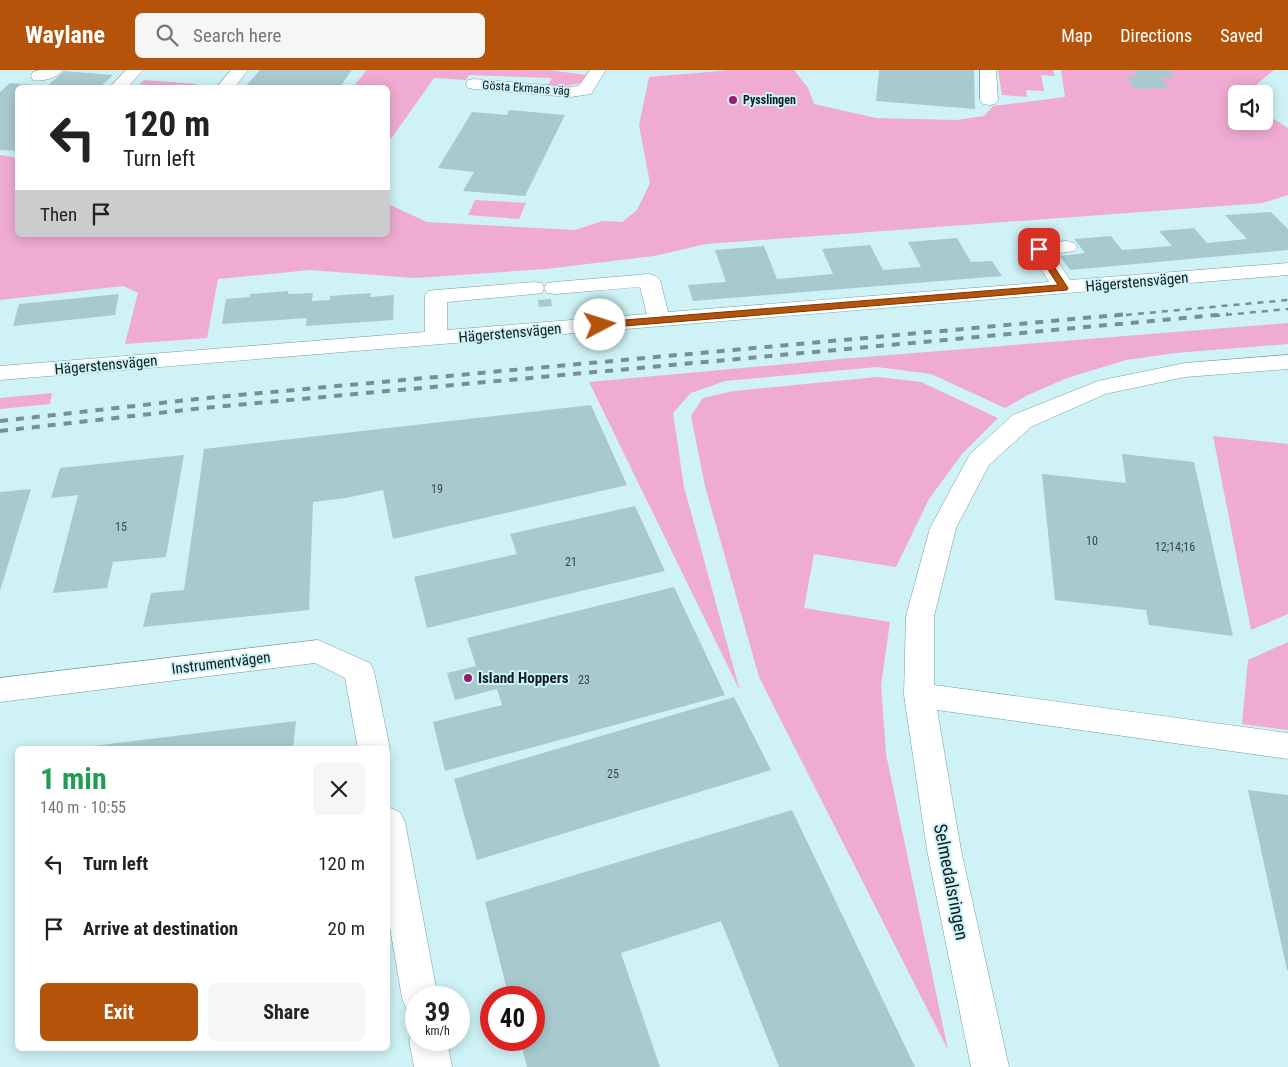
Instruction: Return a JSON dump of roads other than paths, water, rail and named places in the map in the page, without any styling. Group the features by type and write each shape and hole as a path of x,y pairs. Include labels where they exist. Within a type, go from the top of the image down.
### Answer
{"street":[{"path":"39,76 55,70"},
{"path":"120,85 135,70"},
{"path":"227,85 240,70"},
{"name":"Gösta Ekmans väg","path":"474,84 570,92 585,90 598,70"},
{"path":"988,70 989,100"},
{"path":"1064,288 1039,249 1066,247"},
{"name":"Hägerstensvägen","path":"0,373 1288,269"},
{"path":"436,339 436,296 649,280 659,320"},
{"name":"Selmedalsringen","path":"990,1067 944,850 919,695 920,616 943,528 979,460 1022,421 1098,388 1185,370 1288,362"},
{"name":"Instrumentvägen","path":"0,690 318,651 359,671 373,746"},
{"path":"919,695 1288,746"},
{"path":"390,833 418,986"},
{"path":"430,1051 433,1067"}],"railway":[{"path":"1114,316 1288,300"},
{"path":"1214,316 1288,309"},
{"path":"0,421 206,398 1128,314"},
{"path":"0,431 203,408 1228,314"}],"place":[{"name":"Pysslingen","path":"733,100"},
{"name":"Island Hoppers","path":"468,678"}]}
